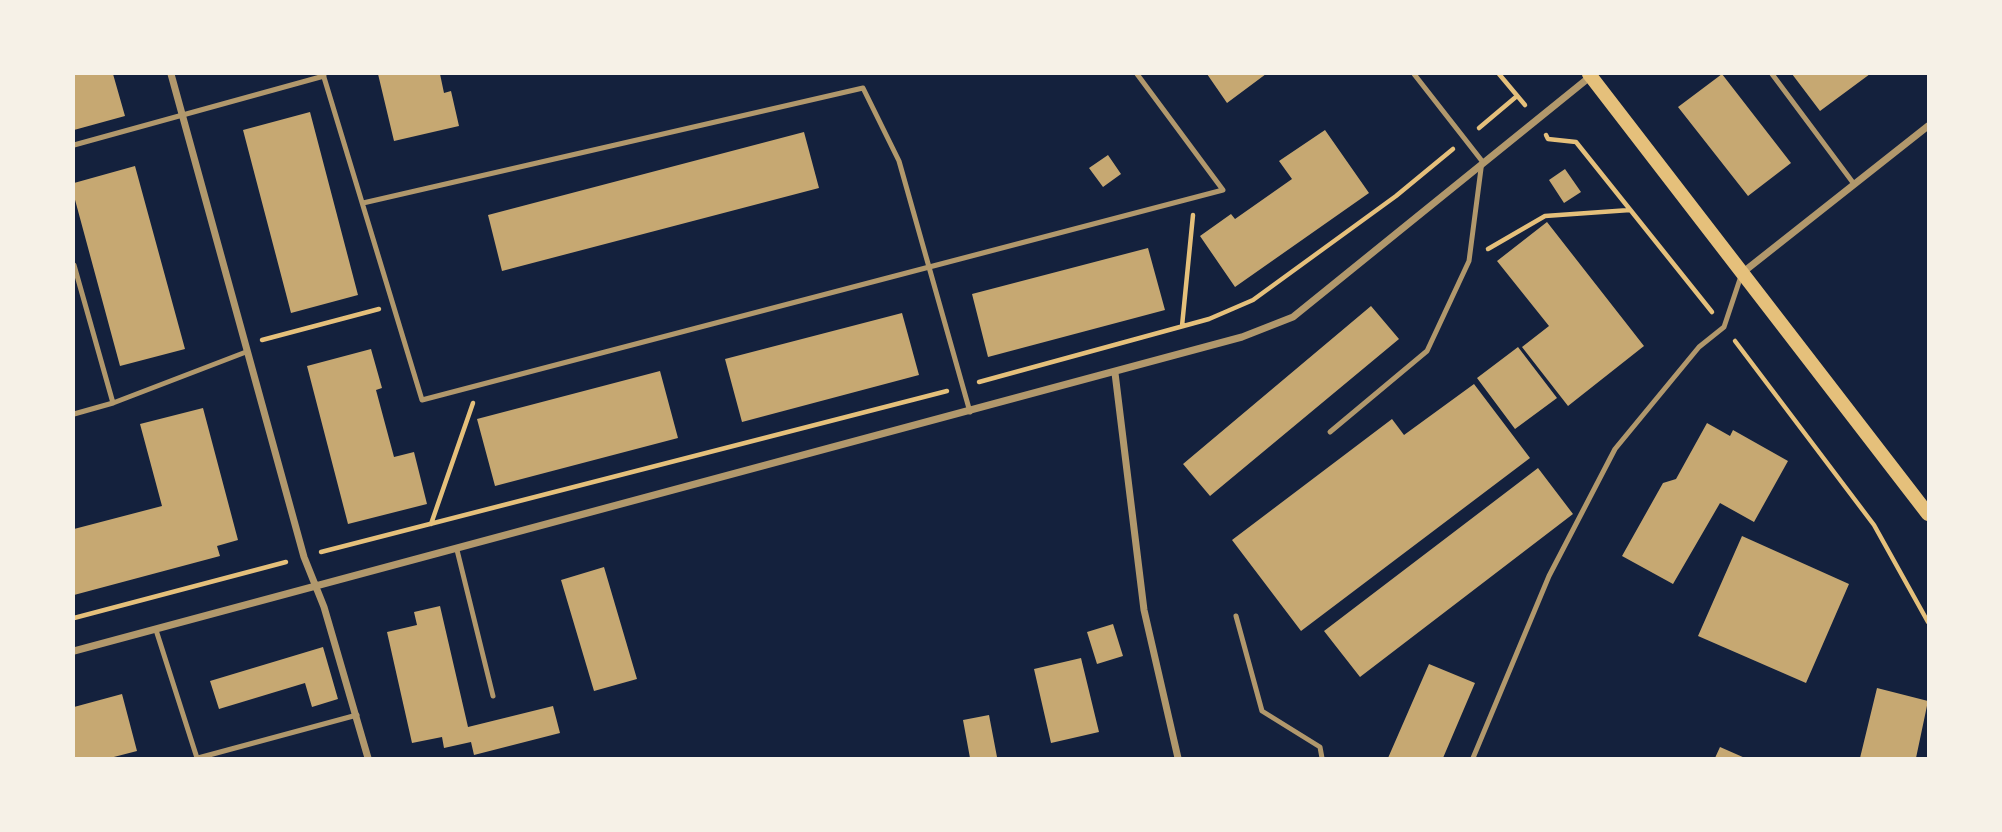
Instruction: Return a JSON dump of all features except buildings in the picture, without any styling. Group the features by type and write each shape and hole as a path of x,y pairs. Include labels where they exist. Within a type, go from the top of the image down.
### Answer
{"main road":[{"path":"1590,75 1928,514"}],"street":[{"path":"171,74 304,557 317,587 358,715 368,758"},
{"path":"74,651 1242,337 1293,317 1590,75"},
{"path":"1742,273 1928,125"},
{"path":"1115,373 1144,610 1178,758"}],"lane":[{"path":"74,145 324,75 422,400 928,265 1223,190 1137,74"},
{"path":"1330,432 1427,351 1469,261 1482,161 1414,74"},
{"path":"1772,74 1854,184"},
{"path":"363,204 863,89 898,162 970,412"},
{"path":"74,265 113,404"},
{"path":"1473,758 1549,576 1615,449 1699,347 1724,327 1742,273"},
{"path":"74,414 113,404 246,352"},
{"path":"457,550 493,696"},
{"path":"1236,616 1262,710 1320,747 1322,758"},
{"path":"156,629 197,758 358,715"}],"path":[{"path":"74,618 962,387 1182,326 1253,300 1396,196 1517,96"},
{"path":"1182,326 1194,197"},
{"path":"1469,261 1545,216 1630,210"},
{"path":"246,352 260,341 393,306"},
{"path":"430,524 480,385"}]}
